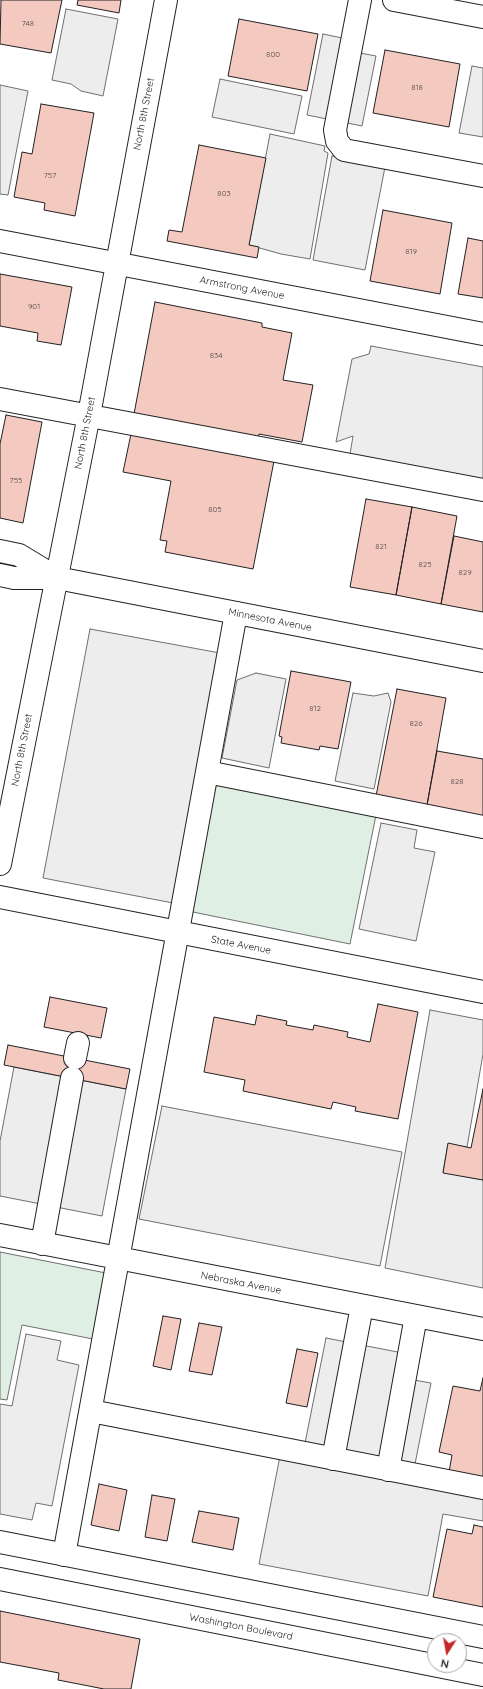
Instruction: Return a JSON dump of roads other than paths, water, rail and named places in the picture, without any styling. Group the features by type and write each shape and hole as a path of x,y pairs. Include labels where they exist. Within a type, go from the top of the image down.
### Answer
{"main road":[{"name":"North 8th Street","path":"0,864 89,414 166,0"},
{"path":"360,0 335,130 337,141 344,150 483,176"},
{"path":"394,0 483,18"},
{"name":"Armstrong Avenue","path":"0,241 483,334"},
{"path":"0,399 89,414 483,490"},
{"name":"Minnesota Avenue","path":"0,551 19,554 57,578"},
{"name":"Minnesota Avenue","path":"0,575 14,578 57,578 483,661"},
{"path":"64,1555 236,613"},
{"path":"207,772 483,827"},
{"name":"State Avenue","path":"0,897 483,992"},
{"path":"42,1244 75,1060"},
{"name":"Nebraska Avenue","path":"0,1235 362,1306 483,1328"},
{"path":"334,1459 362,1306"},
{"path":"388,1470 416,1316"},
{"path":"91,1411 483,1488"},
{"path":"0,1542 483,1638"},
{"name":"Washington Boulevard","path":"0,1579 483,1675"}]}
